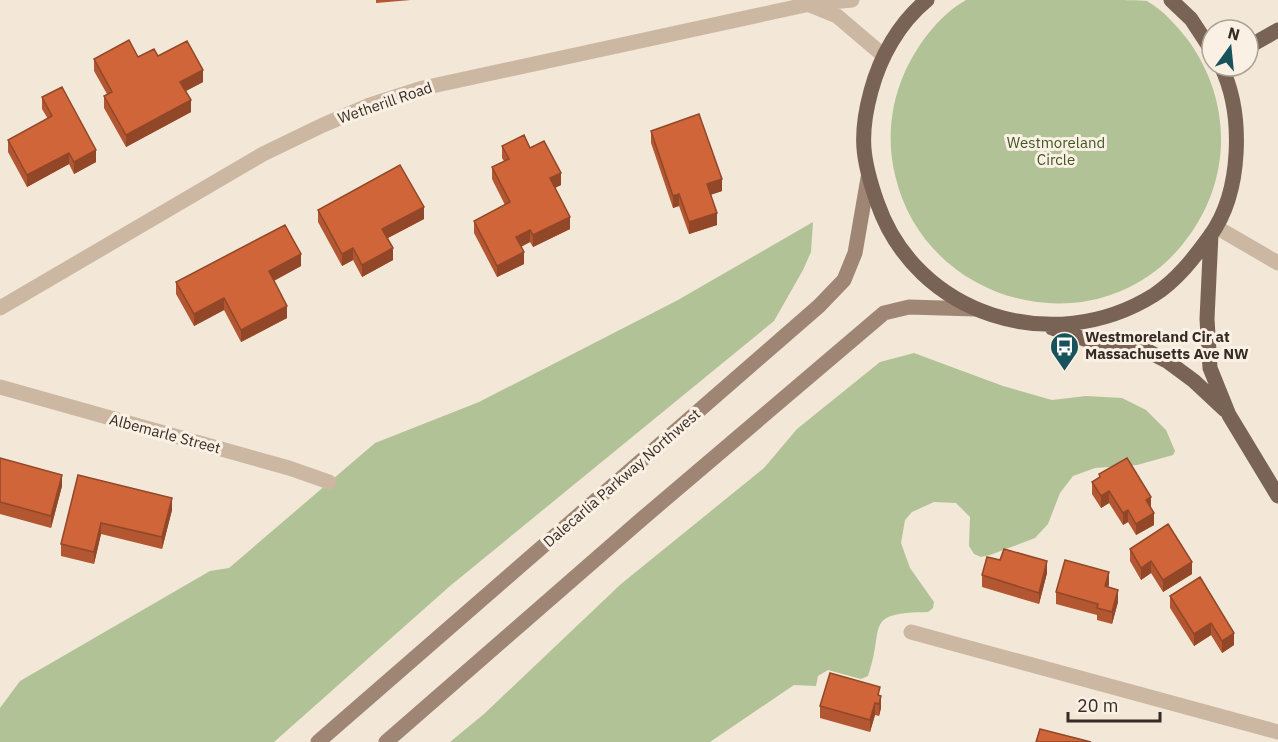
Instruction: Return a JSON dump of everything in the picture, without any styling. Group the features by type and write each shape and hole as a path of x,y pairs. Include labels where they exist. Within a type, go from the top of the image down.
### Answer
{"main road":[{"path":"927,0 908,20 884,56 873,84 863,128 862,148 868,178 883,222 915,267 933,284 975,309 1017,322 1043,325 1101,319 1154,295 1193,260 1214,231 1228,196 1236,150 1236,127 1233,100 1225,78"},
{"path":"1171,0 1191,19 1200,33"},
{"path":"1260,40 1278,30"},
{"name":"Dalecarlia Parkway Northwest","path":"318,742 819,306 844,279 855,253 868,178"},
{"path":"1214,231 1206,319 1210,368 1229,415 1278,496"},
{"path":"386,742 643,518 884,313 909,307 975,309"},
{"path":"1043,325 1087,339 1132,343 1167,361 1194,381 1229,415"}],"street":[{"name":"Wetherill Road","path":"0,308 263,154 322,125 370,105 423,88 806,2 852,0"},
{"path":"806,2 837,16 884,56"},
{"path":"1214,231 1278,263"},
{"name":"Albemarle Street","path":"0,387 289,468 329,482"},
{"path":"911,632 1278,732"}],"green space":[{"name":"Westmoreland Circle","path":"966,0 1147,1 1164,14 1188,40 1200,60 1200,78 1209,78 1214,90 1220,117 1221,144 1218,170 1210,196 1198,221 1182,245 1146,278 1105,297 1061,304 1018,299 976,282 940,256 912,220 895,175 891,150 893,111 899,86 915,52 929,32"},
{"path":"813,222 811,252 774,321 450,586 274,742 0,742 0,708 20,681 210,571 229,568 375,443 479,402 678,300"},
{"path":"914,353 1003,386 1052,400 1086,396 1122,398 1146,410 1166,430 1175,451 1173,455 1137,465 1095,468 1073,476 1060,493 1048,524 1035,538 990,555 981,557 974,554 969,546 970,517 956,503 934,502 912,512 905,520 901,543 910,568 934,602 933,608 928,612 893,615 884,620 877,634 868,676 861,679 828,670 818,676 816,686 794,685 710,742 450,742 484,714 621,584 764,468 797,429 880,362"}],"building":[{"path":"129,40 138,57 154,49 158,56 187,41 203,70 180,82 191,100 126,135 104,96 112,92 94,59"},
{"path":"62,87 96,150 74,162 69,153 27,175 8,140 52,116 42,97"},
{"path":"699,114 722,179 707,184 717,213 689,222 679,194 673,196 651,131"},
{"path":"524,135 530,148 544,141 561,173 550,178 570,217 533,235 530,230 516,237 524,252 497,266 474,221 510,202 492,167 509,159 502,146"},
{"path":"400,165 424,207 382,229 393,248 362,265 353,248 342,254 318,210"},
{"path":"285,225 301,254 269,271 287,306 241,330 224,298 194,314 176,282"},
{"path":"0,458 62,475 51,516 0,502"},
{"path":"1127,458 1151,497 1146,500 1154,513 1136,524 1128,510 1123,513 1109,491 1101,496 1092,482 1100,477 1099,474"},
{"path":"78,475 172,498 162,537 101,523 94,552 61,544"},
{"path":"1168,524 1192,562 1163,580 1151,561 1141,568 1130,549"},
{"path":"1004,549 1047,561 1039,593 982,575 987,557 1000,560"},
{"path":"1065,560 1109,572 1105,586 1118,590 1112,612 1097,608 1098,604 1056,592"},
{"path":"1200,577 1234,633 1222,641 1211,623 1194,634 1170,596"},
{"path":"830,673 880,687 879,704 875,703 870,720 820,706"},
{"path":"1040,729 1091,742 1036,742"}],"place":[{"name":"Westmoreland Cir at Massachusetts Ave NW","path":"1064,372"}]}
